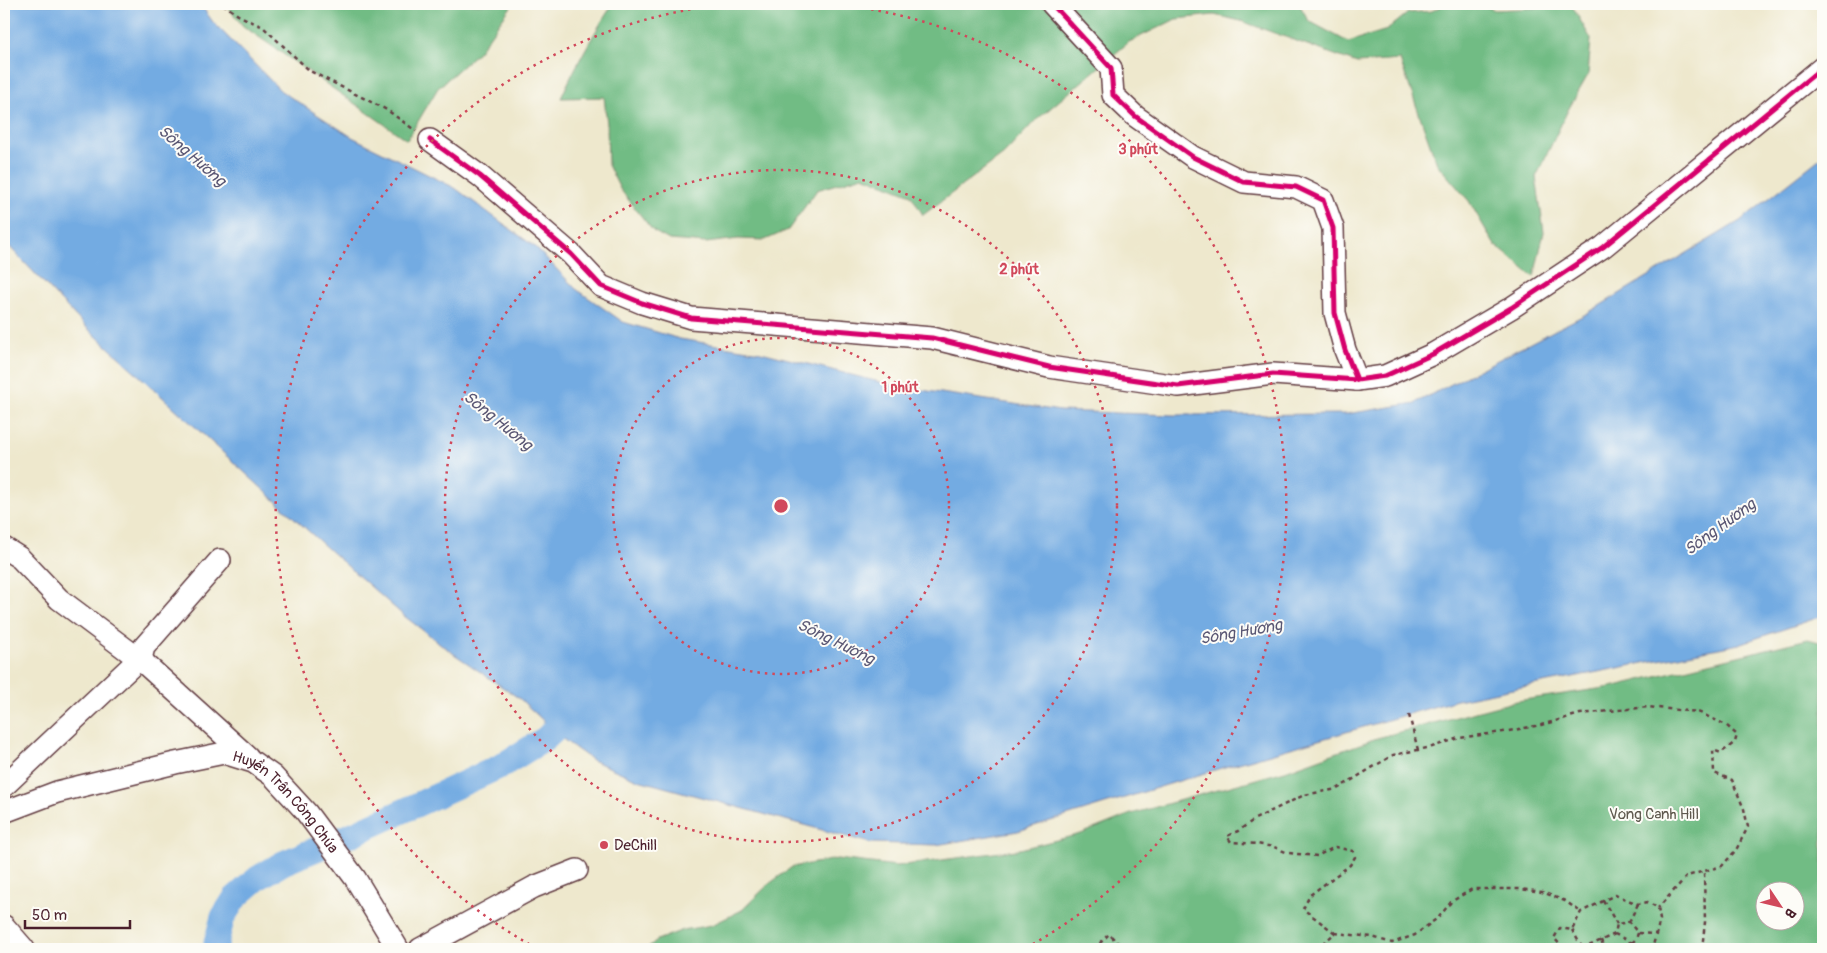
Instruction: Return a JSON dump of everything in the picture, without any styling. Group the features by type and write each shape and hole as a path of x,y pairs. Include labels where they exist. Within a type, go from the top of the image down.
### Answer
{"street":[{"path":"1052,4 1111,68 1113,95 1135,116 1193,157 1244,182 1296,187 1323,200 1333,228 1335,313 1345,350 1357,380"},
{"path":"430,140 480,176 571,254 601,286 642,303 691,318 932,338 1049,367 1178,386 1273,374 1357,380 1385,376 1433,354 1511,308 1603,247 1823,67"},
{"path":"4,548 20,558 59,599 140,661 253,762"},
{"path":"4,786 140,661 144,647 220,560"},
{"name":"Huyền Trân Công Chúa","path":"4,812 57,792 224,753 253,762 273,776 306,812 355,878 398,949"},
{"path":"420,949 534,887 577,870"},
{"path":"4,926 24,949"}],"path":[{"path":"223,4 238,15 263,26 310,71 387,110 430,140"},
{"path":"1581,912 1565,901 1542,892 1520,889 1472,889 1451,902 1439,917 1415,935 1392,943 1372,937 1335,933 1303,909 1310,895 1350,865 1355,857 1353,851 1335,847 1316,856 1288,853 1274,847 1231,842 1228,836 1255,819 1304,795 1337,789 1393,754 1432,747 1459,738 1541,725 1580,714 1648,707 1698,712 1726,725 1737,735 1735,742 1721,753 1712,750 1714,773 1732,780 1744,808 1748,828 1736,850 1722,866 1686,876 1658,908"},
{"path":"1409,715 1418,750"},
{"path":"1702,949 1705,922 1704,871"},
{"path":"1572,930 1581,912 1615,895 1638,904 1648,902 1658,908 1660,920 1652,949"},
{"path":"1604,900 1617,924 1615,934"},
{"path":"1629,922 1638,904"},
{"path":"1629,922 1638,933 1657,934"},
{"path":"1617,924 1629,922"},
{"path":"1564,949 1554,938 1560,928 1572,930"},
{"path":"1572,930 1582,949 1615,934"},
{"path":"1317,949 1335,933"},
{"path":"1632,943 1638,933"},
{"path":"1094,949 1109,934 1124,949"},
{"path":"1615,934 1632,943 1635,949"},
{"path":"1601,940 1604,949"}],"green space":[{"path":"225,4 513,4 478,52 438,88 407,140 243,26"},
{"path":"613,4 1299,4 1309,21 1348,42 1387,30 1408,13 1432,11 1446,4 1479,4 1495,10 1572,6 1591,39 1588,75 1568,110 1536,177 1544,232 1534,277 1494,244 1469,201 1437,164 1400,60 1357,63 1241,21 1214,15 1176,19 1129,42 1034,122 1004,154 923,215 911,195 863,176 817,190 788,230 765,240 738,239 706,243 669,240 653,231 620,189 608,165 604,97 561,98 585,50"},
{"name":"Vong Canh Hill","path":"1808,639 1823,643 1823,949 646,949 657,940 683,930 712,925 742,910 769,884 792,867 837,859 897,866 1016,850 1081,834 1131,814 1285,771 1377,738 1517,701 1611,687"}],"water":[{"name":"Sông Hương","path":"4,4 200,4 213,22 281,91 352,137 455,188 535,247 576,289 623,322 680,339 761,352 895,386 1060,411 1174,415 1346,414 1415,403 1586,314 1740,221 1823,156 1823,616 1739,644 1457,700 1218,769 1018,831 936,845 870,843 638,780 592,760 564,740 520,699 454,654 404,616 85,326 4,241"}],"waterway":[{"path":"216,949 223,917 235,898 258,878 283,863 353,834 499,767 545,739 579,708"}],"cycle path":[{"path":"1052,4 1111,68 1113,95 1135,116 1193,157 1244,182 1296,187 1323,200 1333,228 1335,313 1345,350 1357,380"},
{"path":"430,140 480,176 571,254 601,286 642,303 691,318 932,338 1049,367 1178,386 1273,374 1357,380 1385,376 1433,354 1511,308 1603,247 1823,67"}],"place":[{"name":"DeChill","path":"604,845"}]}
